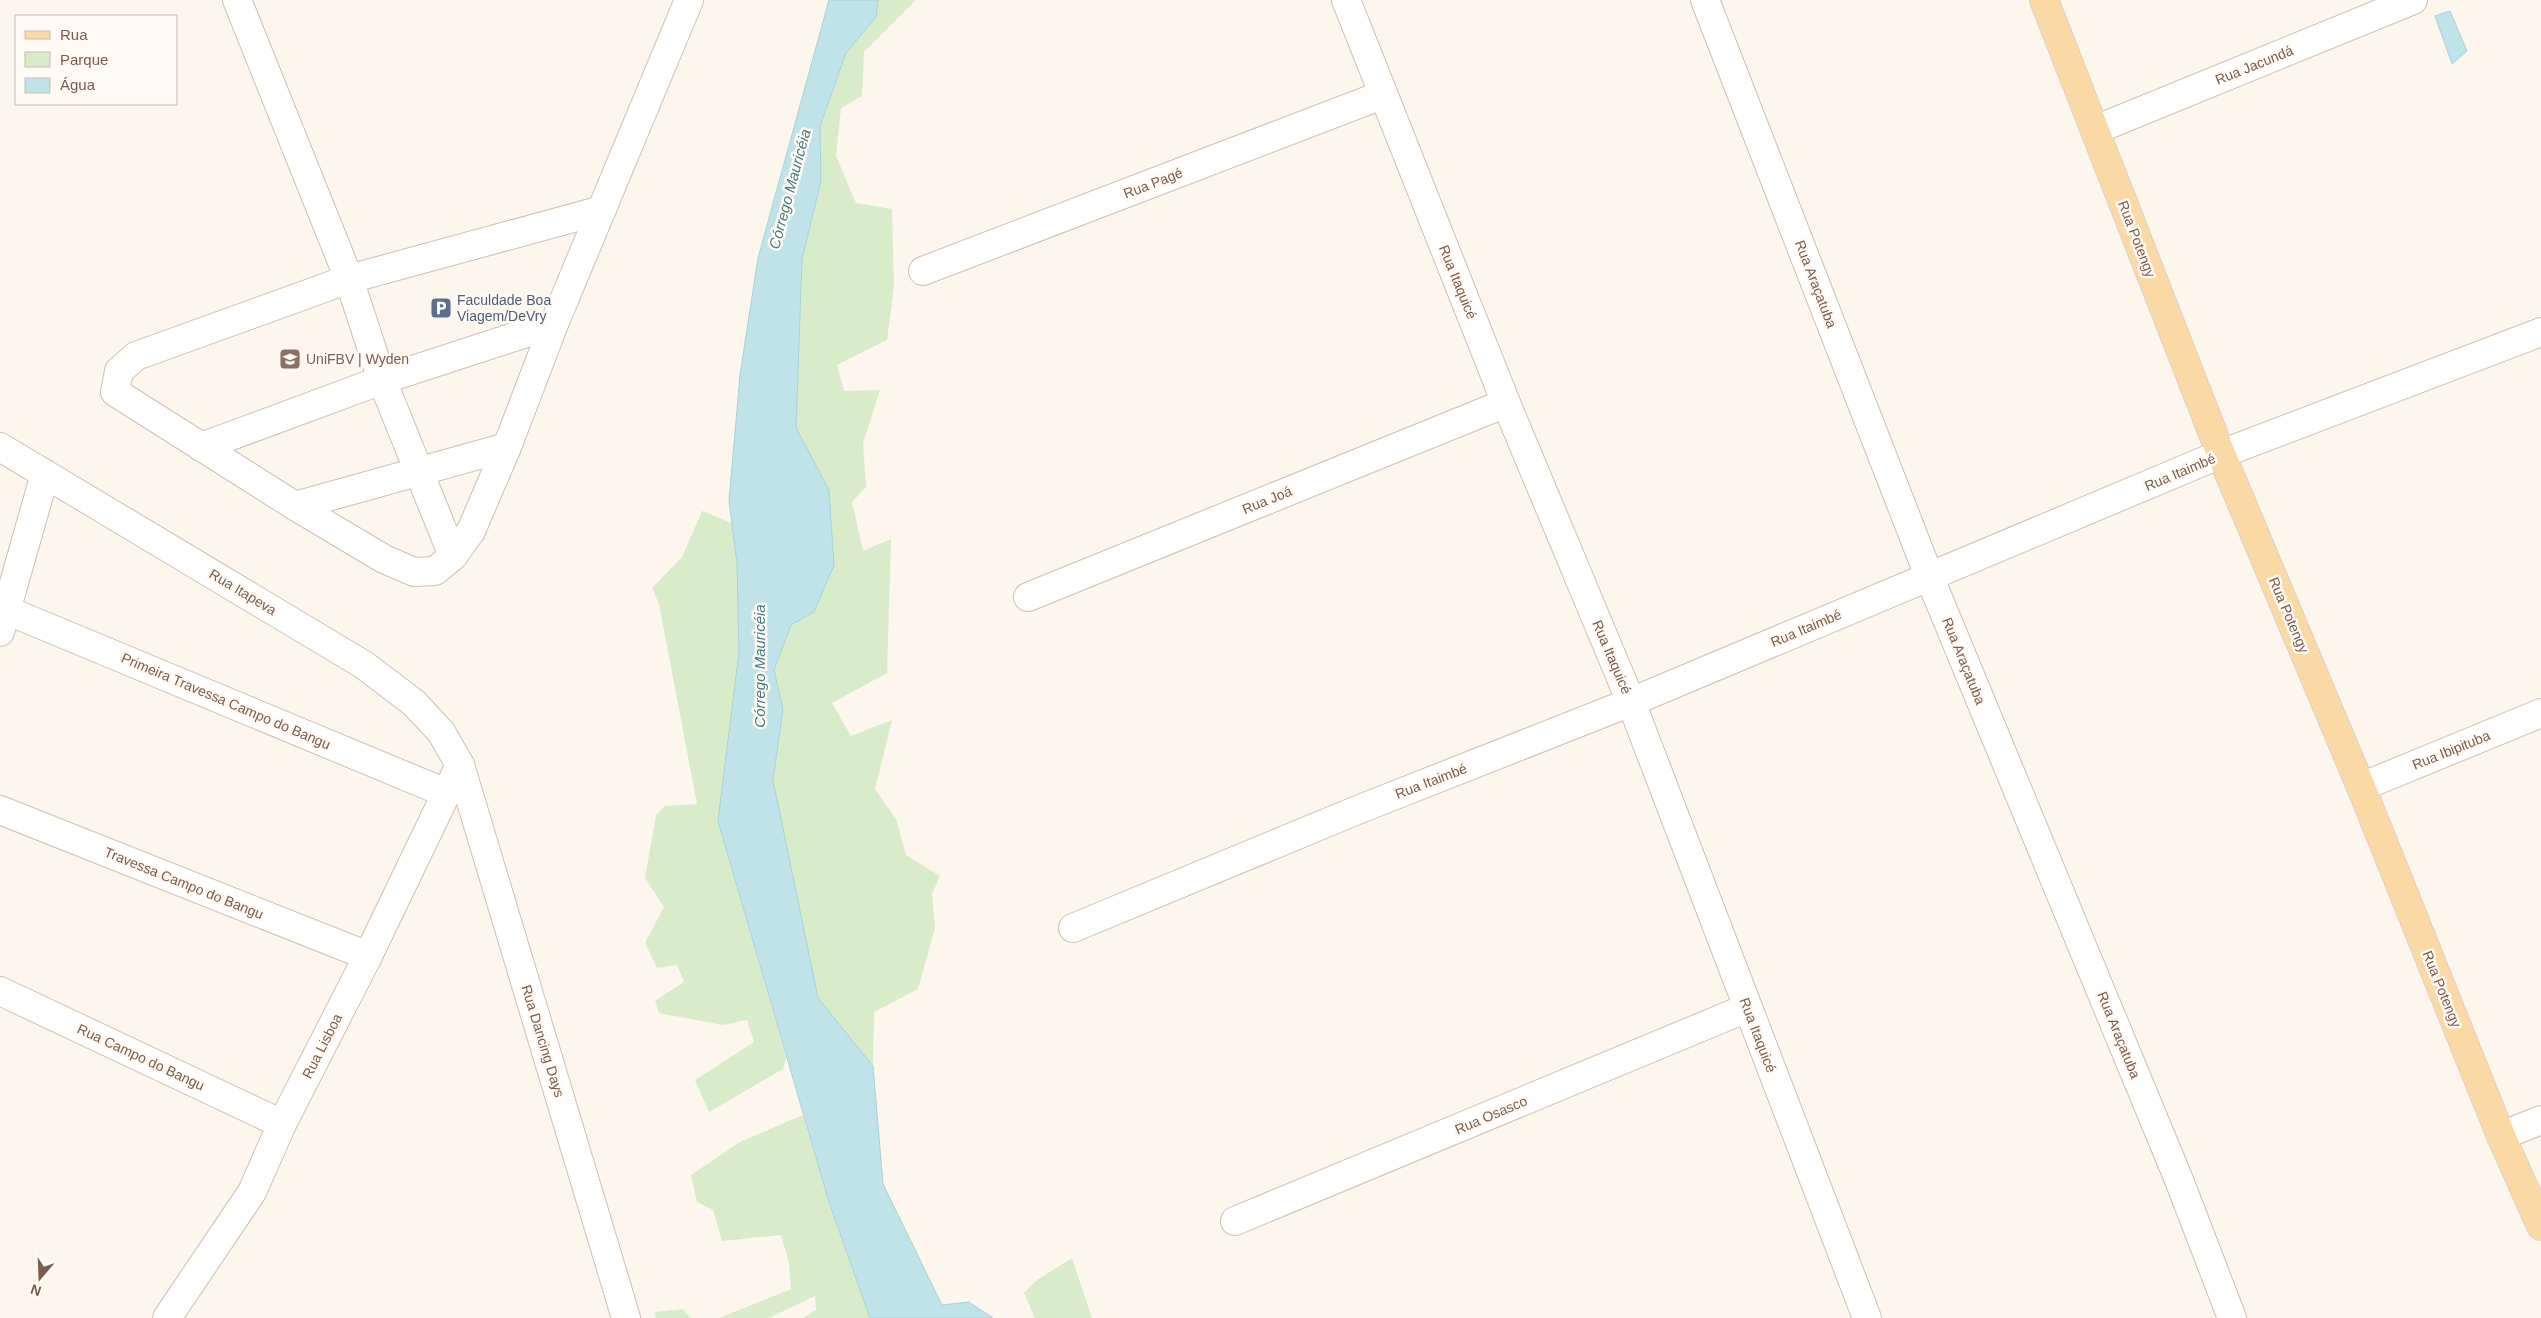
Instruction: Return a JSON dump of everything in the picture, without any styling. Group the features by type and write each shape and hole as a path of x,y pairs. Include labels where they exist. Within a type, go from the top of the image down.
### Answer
{"main road":[{"name":"Rua Potengy","path":"2044,0 2221,454 2361,787 2501,1136 2541,1226"}],"street":[{"path":"237,0 349,279 382,380 421,471 453,556"},
{"path":"602,210 349,279 136,356 119,371 115,392 384,559 414,572 435,570 453,556 471,532 507,447 554,324 602,210 688,0"},
{"name":"Rua Itaquicé","path":"1346,0 1382,95 1506,403 1631,702 1865,1317"},
{"name":"Rua Araçatuba","path":"1705,0 1930,576 2179,1180 2232,1318"},
{"name":"Rua Jacundá","path":"2095,130 2413,0"},
{"name":"Rua Pagé","path":"923,270 1382,95"},
{"path":"201,447 382,380 554,324"},
{"name":"Rua Itaimbé","path":"1073,928 1355,811 1631,702 2221,454 2541,332"},
{"name":"Rua Joá","path":"1028,597 1506,403"},
{"name":"Rua Itapeva","path":"0,447 364,665 414,703 441,732 460,765"},
{"path":"296,506 507,447"},
{"path":"3,621 45,474"},
{"name":"Primeira Travessa Campo do Bangu","path":"3,621 446,793"},
{"name":"Rua Ibipituba","path":"2361,787 2541,713"},
{"name":"Rua Lisboa","path":"166,1318 252,1192 282,1124 368,956 460,765"},
{"name":"Rua Dancing Days","path":"460,765 626,1318"},
{"name":"Travessa Campo do Bangu","path":"0,810 368,956"},
{"name":"Rua Campo do Bangu","path":"0,991 282,1124"},
{"name":"Rua Osasco","path":"1235,1221 1748,1008"},
{"path":"2501,1136 2541,1120"}],"green space":[{"path":"878,0 916,0 864,52 862,96 841,108 836,156 856,203 892,209 894,286 887,340 837,365 844,391 880,390 863,443 866,487 852,502 863,551 891,539 887,673 832,703 851,736 892,720 875,789 896,819 906,855 940,876 932,894 935,928 918,989 874,1012 873,1066 818,998 773,780 783,709 774,670 791,625 814,612 829,490 796,428 802,259 821,181 820,126 846,53 876,17"},
{"path":"702,511 732,523 737,563 739,652 718,821 786,1058 783,1069 709,1112 695,1080 754,1042 747,1020 723,1025 659,1013 655,1001 684,982 677,965 657,968 645,943 664,907 645,878 656,815 665,806 697,804 659,604 652,588 682,557"},
{"path":"803,1115 829,1202 870,1318 803,1318 816,1310 815,1296 769,1318 719,1318 791,1289 789,1263 781,1235 722,1241 713,1210 697,1202 691,1175 740,1142"},
{"path":"1072,1258 1092,1318 1035,1318 1024,1293 1037,1280"},
{"path":"683,1309 691,1318 656,1318 654,1312"}],"water":[{"name":"Córrego Mauricéia","path":"829,0 878,0 876,17 846,53 820,126 821,181 802,259 796,428 829,490 834,565 814,612 791,625 774,670 783,709 773,780 818,998 873,1066 883,1184 942,1305 969,1302 993,1318 870,1318 829,1202 718,821 739,652 737,563 729,501 740,375 758,258"},
{"path":"2450,11 2467,51 2452,64 2435,16"}],"place":[{"name":"Faculdade Boa Viagem/DeVry","path":"441,308"},
{"name":"UniFBV | Wyden","path":"290,359"}]}
